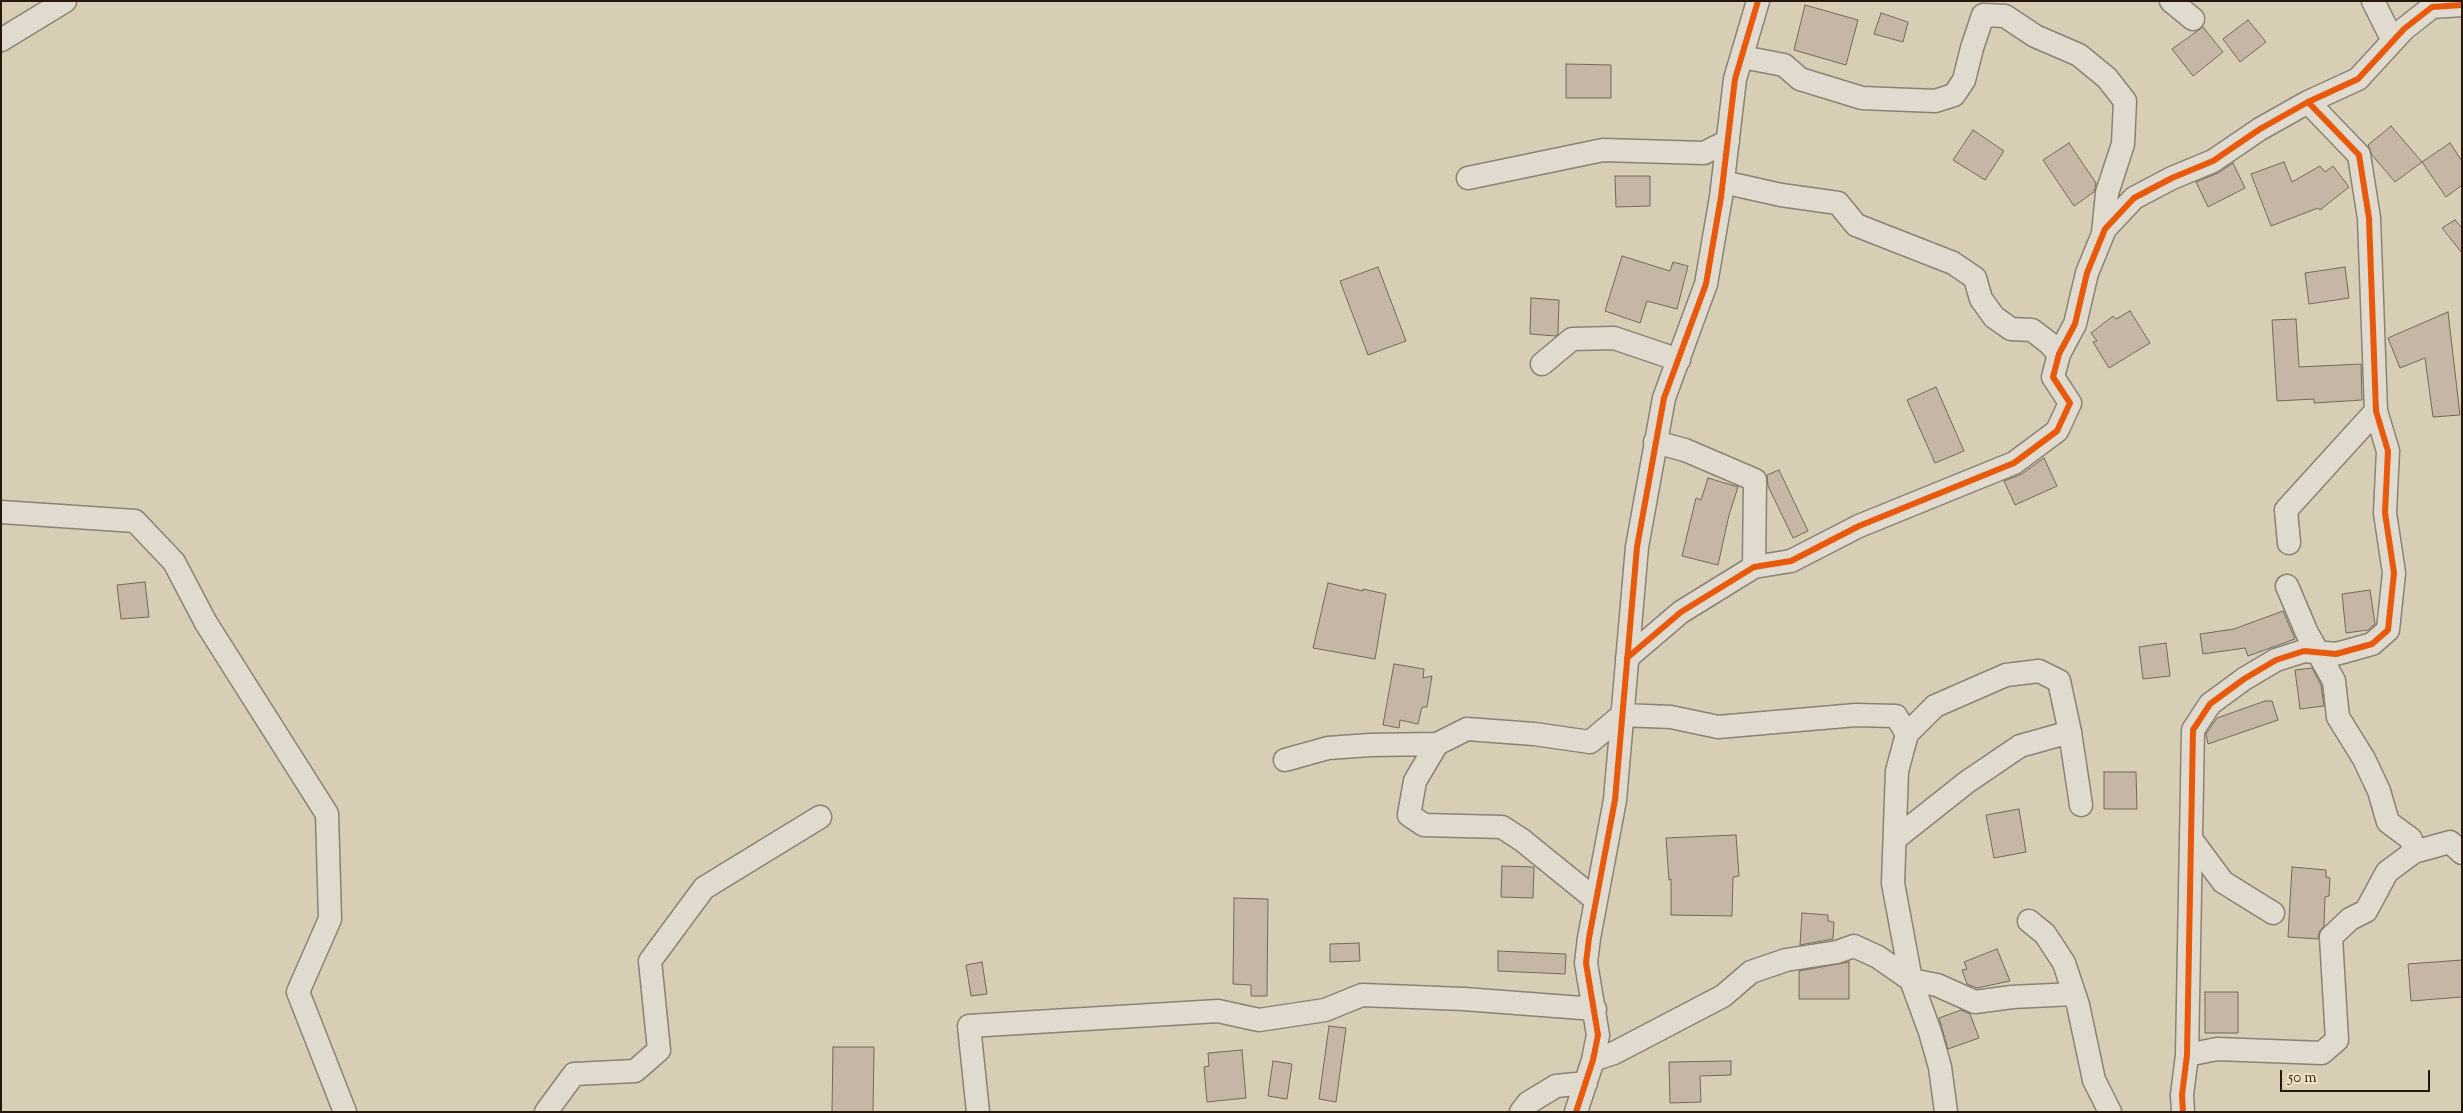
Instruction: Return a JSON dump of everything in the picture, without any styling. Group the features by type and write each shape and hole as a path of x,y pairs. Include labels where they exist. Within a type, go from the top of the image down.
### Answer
{"street":[{"path":"1,40 65,1"},
{"path":"1576,1112 1593,1060 1598,1036 1586,964 1615,800 1637,547 1664,398 1706,284 1723,182 1735,80 1758,1"},
{"path":"2171,1 2193,19"},
{"path":"2373,1 2393,41"},
{"path":"2103,233 2134,198 2172,178 2213,161 2260,128 2308,102 2358,79 2404,29 2432,7 2462,5"},
{"path":"1627,658 1681,612 1754,567 1791,561 1859,526 2014,463 2057,431 2070,403 2053,377 2059,354 2075,324 2087,273 2103,233 2107,193 2123,144 2125,101 2108,78 2079,55 2035,36 2005,16 1983,15 1964,80 1954,95 1935,102 1862,98 1800,79 1784,65 1742,57"},
{"path":"2183,1112 2182,1095 2187,1055 2193,730 2210,704 2244,679 2276,660 2304,650 2336,654 2372,644 2388,630 2394,573 2385,513 2388,450 2376,411 2369,218 2359,155 2308,102"},
{"path":"1468,178 1603,150 1704,153 1728,141"},
{"path":"1723,182 1781,195 1838,203 1856,225 1953,262 1976,278 1982,299 1994,317 2012,329 2032,330 2059,354"},
{"path":"1542,364 1572,339 1614,338 1679,360"},
{"path":"2289,543 2286,510 2376,411"},
{"path":"1655,442 1685,450 1756,480 1754,567"},
{"path":"1,512 135,520 174,562 206,623 327,814 330,919 298,992 345,1112"},
{"path":"2287,586 2334,681 2338,717 2364,759 2379,791 2388,822 2412,839 2414,852"},
{"path":"1946,1112 1940,1067 1930,1032 1910,980 1893,883 1896,771 1907,734 1935,706 2006,674 2039,671 2059,681 2070,732 2081,805"},
{"path":"1285,760 1328,748 1437,744 1468,729 1534,734 1590,742 1622,715 1671,717 1718,727 1856,715 1896,716 1907,734"},
{"path":"1895,839 1967,782 2020,746 2070,732"},
{"path":"1437,744 1416,781 1409,815 1424,825 1502,827 1522,840 1596,900"},
{"path":"546,1112 574,1074 635,1071 658,1050 650,961 704,888 820,818"},
{"path":"2191,839 2223,882 2272,913"},
{"path":"2187,1055 2218,1049 2322,1053 2336,1040 2331,937 2350,919 2366,911 2386,872 2414,852 2450,842 2462,853"},
{"path":"2029,921 2044,934 2064,962 2074,994 2094,1080 2110,1112"},
{"path":"1593,1060 1614,1053 1723,996 1751,972 1786,960 1837,952 1854,946 1878,957 1910,980 1937,985 1975,1002 2012,997 2074,994"},
{"path":"978,1112 970,1026 1218,1010 1259,1020 1325,1010 1362,995 1464,999 1595,1009"},
{"path":"1521,1112 1528,1103 1556,1086 1586,1083"}],"building":[{"path":"1805,5 1858,20 1846,65 1794,50"},
{"path":"1881,13 1908,22 1903,42 1874,34"},
{"path":"2248,20 2266,42 2240,62 2223,39"},
{"path":"2203,27 2223,52 2193,76 2172,49"},
{"path":"1566,64 1611,65 1611,98 1566,98"},
{"path":"2391,126 2422,162 2395,182 2372,155 2368,145"},
{"path":"1973,130 2004,151 1985,180 1953,160"},
{"path":"2069,143 2096,183 2094,192 2074,206 2043,160"},
{"path":"2450,143 2462,161 2462,185 2446,197 2422,162"},
{"path":"2284,162 2292,182 2320,166 2325,172 2333,166 2349,187 2320,210 2318,208 2271,226 2251,174"},
{"path":"2233,163 2245,188 2208,207 2196,182 2218,173"},
{"path":"1615,176 1650,176 1650,206 1616,207"},
{"path":"2455,220 2462,228 2462,253 2442,228"},
{"path":"1622,256 1670,271 1673,262 1688,266 1677,309 1647,301 1640,323 1605,311"},
{"path":"1378,267 1406,341 1368,355 1340,281"},
{"path":"2345,267 2349,298 2309,304 2305,273"},
{"path":"1531,298 1559,300 1558,334 1556,336 1530,334"},
{"path":"2130,311 2150,343 2109,368 2093,342 2097,341 2091,333 2113,316 2116,319"},
{"path":"2448,312 2460,415 2433,417 2425,358 2400,368 2388,338"},
{"path":"2296,319 2299,367 2361,364 2362,400 2314,403 2314,399 2277,401 2272,320"},
{"path":"1936,387 1964,451 1935,463 1907,400"},
{"path":"2044,458 2057,486 2015,505 2004,481 2022,474"},
{"path":"1779,470 1808,531 1793,538 1768,486 1767,475"},
{"path":"1708,478 1738,487 1729,515 1718,565 1682,556 1696,498 1701,500"},
{"path":"145,582 149,617 121,619 117,585"},
{"path":"1328,583 1386,594 1375,659 1313,648"},
{"path":"2370,590 2375,624 2368,630 2346,633 2342,594"},
{"path":"2283,611 2295,639 2248,656 2245,648 2203,654 2200,634 2234,629"},
{"path":"2166,643 2170,676 2143,679 2139,647"},
{"path":"1394,664 1424,669 1423,678 1432,676 1427,707 1422,707 1418,724 1400,720 1399,728 1383,725"},
{"path":"2312,668 2321,685 2324,706 2300,709 2295,670"},
{"path":"2265,701 2272,701 2278,720 2208,744 2206,734 2217,718"},
{"path":"2104,772 2136,772 2137,809 2104,809"},
{"path":"2019,809 2026,852 1994,858 1986,815"},
{"path":"1736,835 1739,876 1733,877 1732,916 1671,915 1671,879 1669,880 1666,838"},
{"path":"1502,866 1534,867 1533,898 1501,897"},
{"path":"2292,867 2326,870 2326,877 2330,878 2329,896 2325,897 2324,926 2319,932 2318,939 2288,937"},
{"path":"1234,898 1268,899 1267,996 1251,996 1251,985 1233,984"},
{"path":"1802,913 1828,915 1828,921 1834,922 1833,939 1800,945"},
{"path":"1359,943 1360,961 1330,962 1330,944"},
{"path":"1997,949 2010,981 1977,988 1967,984 1962,970 1967,969 1964,962"},
{"path":"1498,951 1566,954 1565,974 1498,971"},
{"path":"2462,960 2462,997 2411,1001 2408,964"},
{"path":"982,962 987,994 971,996 966,965"},
{"path":"1849,962 1849,999 1799,999 1799,971"},
{"path":"2205,992 2238,992 2238,1033 2205,1033"},
{"path":"1961,1010 1970,1014 1979,1038 1948,1049 1939,1018"},
{"path":"1329,1026 1346,1028 1336,1102 1319,1099"},
{"path":"833,1047 874,1047 873,1112 832,1112"},
{"path":"1242,1050 1246,1098 1207,1102 1204,1067 1209,1066 1208,1053"},
{"path":"1273,1061 1292,1064 1287,1099 1268,1096"},
{"path":"1731,1061 1731,1075 1700,1076 1701,1102 1670,1103 1669,1062"}],"cycle path":[{"path":"1576,1112 1593,1060 1598,1035 1586,963 1615,800 1637,547 1664,398 1706,284 1721,197 1735,79 1758,1"},
{"path":"1627,658 1681,612 1754,567 1791,561 1859,526 2014,463 2057,431 2070,403 2053,377 2059,354 2075,324 2087,273 2105,229 2134,198 2172,178 2213,161 2260,129 2308,102 2358,79 2404,29 2432,7 2462,5"},
{"path":"2183,1112 2182,1095 2187,1055 2193,730 2210,704 2244,679 2276,660 2304,651 2336,654 2372,644 2388,630 2394,573 2385,513 2388,451 2376,411 2369,218 2359,155 2308,102"}]}
